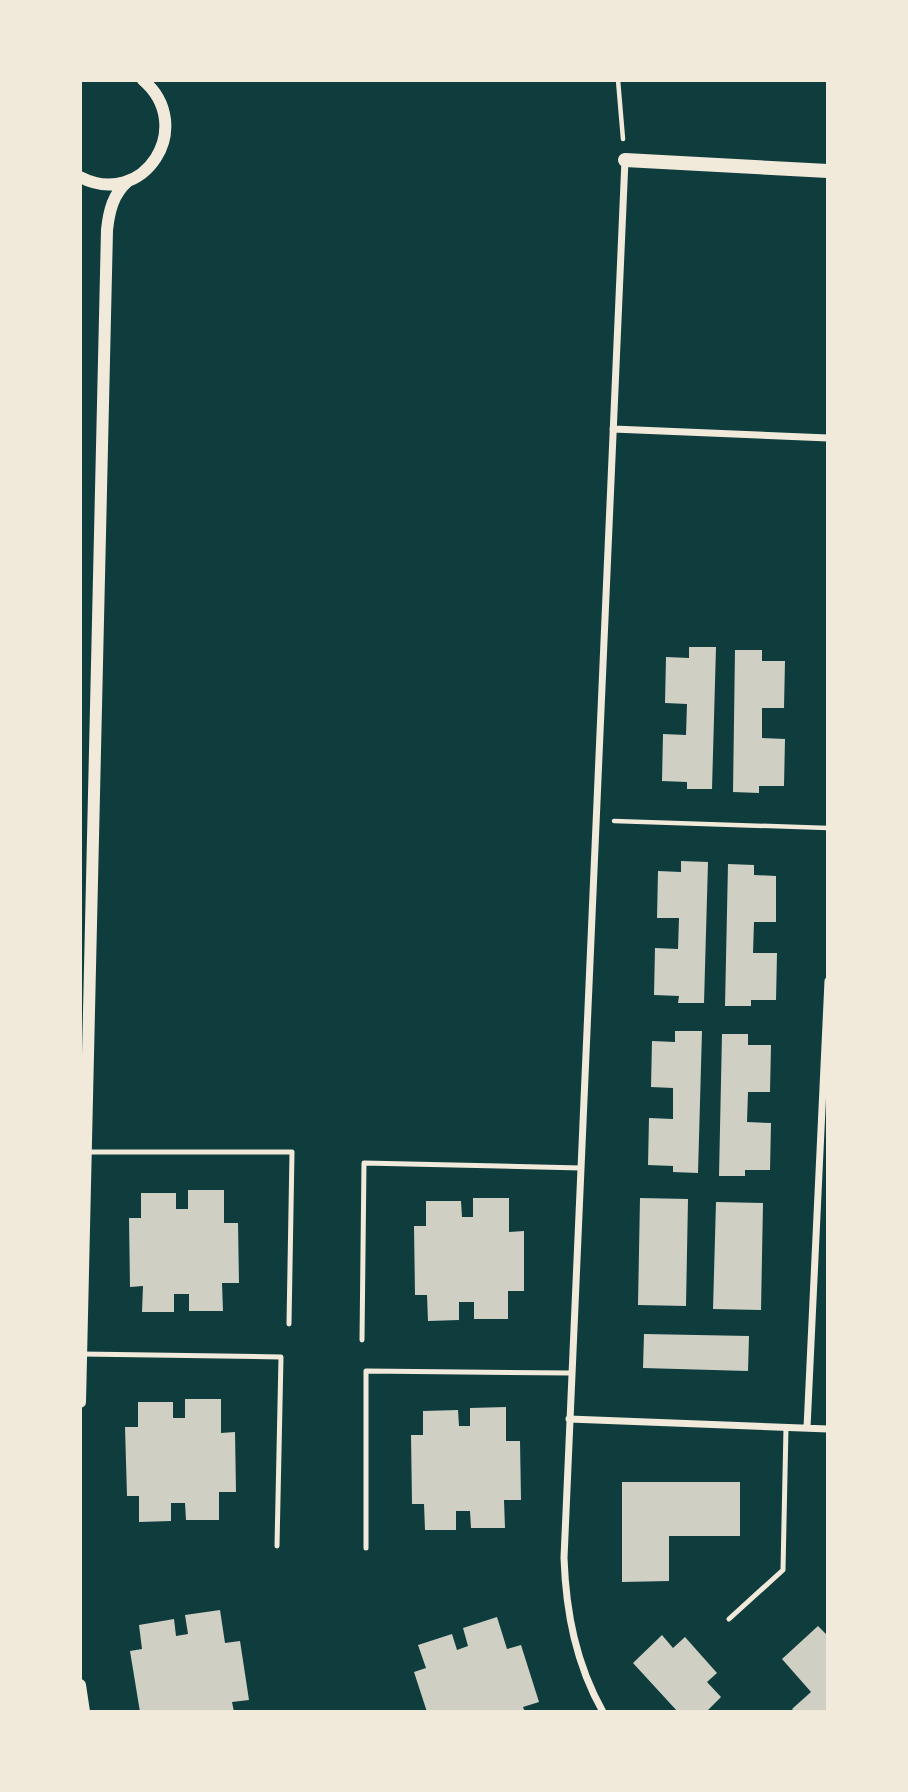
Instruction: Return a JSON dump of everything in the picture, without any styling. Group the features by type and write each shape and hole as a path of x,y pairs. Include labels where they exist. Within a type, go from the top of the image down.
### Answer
{"main road":[{"path":"625,160 828,171"}],"street":[{"path":"80,1402 107,230 114,199 121,187 143,173 156,160 165,135 165,116 159,99 142,80"},
{"path":"603,1712 577,1653 567,1606 564,1558 625,160"},
{"path":"80,177 100,184 128,181"},
{"path":"613,429 828,438"},
{"path":"807,1428 828,981"},
{"path":"569,1419 828,1429"},
{"path":"80,1685 84,1712"}],"lane":[{"path":"86,1153 292,1152 289,1324"},
{"path":"362,1340 364,1163 581,1168"},
{"path":"82,1354 281,1357 277,1546"},
{"path":"366,1548 366,1371 572,1373"},
{"path":"729,1619 783,1570 786,1427"}],"path":[{"path":"618,80 625,160"},
{"path":"596,821 828,828"}],"building":[{"path":"689,647 716,647 712,789 687,789 687,782 662,781 663,734 686,735 687,704 665,703 666,657 689,658"},
{"path":"735,650 762,650 762,661 785,661 784,708 762,708 762,738 785,739 784,786 759,786 759,793 733,792"},
{"path":"681,861 708,862 704,1003 678,1003 679,996 654,995 655,948 678,949 679,918 657,918 658,871 681,872"},
{"path":"728,864 754,865 754,875 776,876 776,922 754,922 753,953 777,953 776,1000 751,1000 751,1006 725,1006"},
{"path":"675,1031 702,1031 698,1173 673,1172 673,1166 648,1165 649,1118 673,1119 673,1088 651,1087 652,1041 675,1042"},
{"path":"722,1034 748,1034 748,1045 771,1045 770,1092 748,1092 747,1122 771,1123 770,1170 745,1170 745,1176 719,1176"},
{"path":"188,1190 224,1190 224,1223 238,1223 239,1283 222,1283 223,1311 189,1311 189,1294 174,1294 174,1312 142,1312 143,1286 130,1287 129,1218 141,1218 141,1193 176,1193 176,1209 188,1209"},
{"path":"473,1198 509,1198 509,1232 524,1231 524,1291 508,1291 508,1319 474,1319 474,1302 459,1302 459,1320 428,1321 427,1295 415,1295 414,1226 426,1226 426,1201 461,1201 462,1217 473,1217"},
{"path":"640,1198 688,1199 686,1306 638,1305"},
{"path":"716,1202 763,1203 761,1310 713,1309"},
{"path":"644,1334 749,1336 748,1371 643,1368"},
{"path":"185,1399 221,1399 221,1433 235,1432 236,1492 219,1492 219,1520 186,1520 185,1503 171,1503 171,1521 139,1522 139,1496 127,1496 125,1427 138,1427 138,1402 173,1402 173,1418 185,1418"},
{"path":"506,1407 506,1441 520,1441 521,1500 504,1500 505,1528 471,1528 470,1511 456,1511 456,1530 425,1530 424,1504 412,1504 411,1435 423,1435 423,1411 458,1410 459,1426 470,1426 470,1408"},
{"path":"622,1482 740,1482 740,1536 669,1536 669,1581 622,1582"},
{"path":"220,1610 225,1643 240,1641 249,1700 232,1702 234,1712 140,1712 130,1651 142,1649 139,1625 174,1619 176,1636 188,1634 185,1615"},
{"path":"497,1617 507,1649 521,1645 539,1702 523,1707 525,1712 427,1712 414,1672 426,1668 418,1645 452,1634 457,1650 468,1646 463,1628"},
{"path":"818,1626 828,1636 828,1712 795,1712 792,1709 811,1692 782,1659"},
{"path":"662,1635 673,1648 685,1637 717,1673 707,1682 721,1697 706,1712 678,1712 633,1663"}]}
